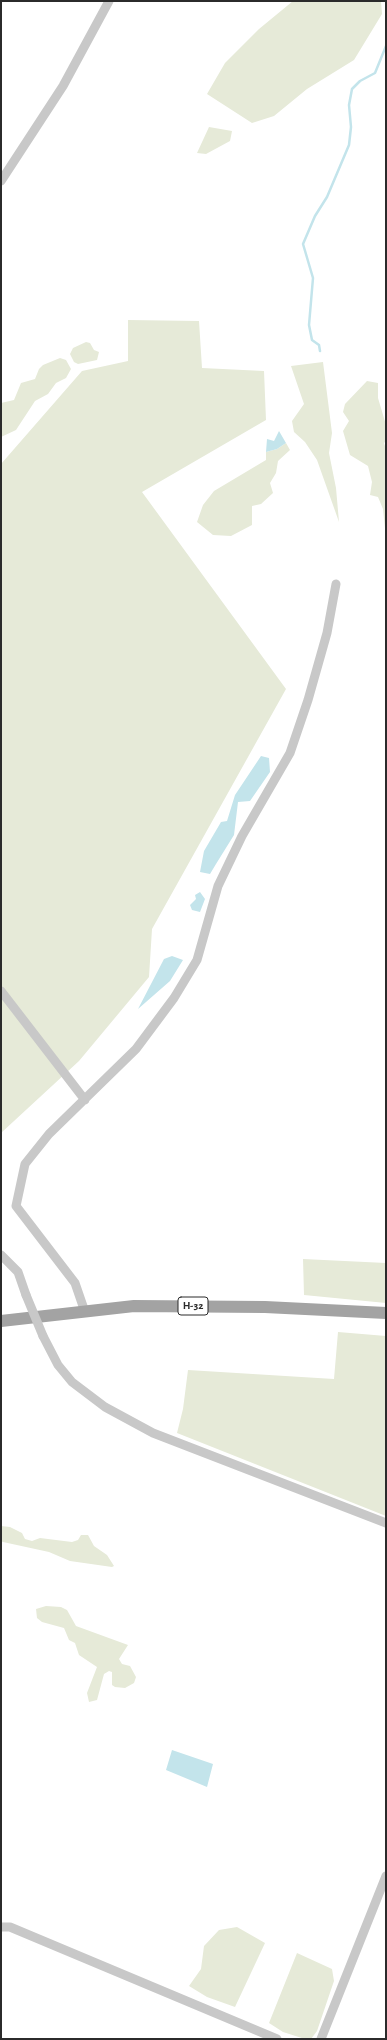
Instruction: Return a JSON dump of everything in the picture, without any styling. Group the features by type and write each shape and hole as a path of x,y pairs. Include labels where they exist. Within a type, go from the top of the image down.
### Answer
{"main road":[{"name":"Н-32","path":"1,1321 134,1306 265,1307 386,1313"}],"street":[{"path":"1,181 63,86 110,1"},
{"path":"85,1312 75,1283 16,1206 25,1164 49,1134 136,1049 174,998 197,960 218,886 242,836 290,753 308,700 327,633 336,584"},
{"path":"1,991 85,1100"},
{"path":"1,1255 18,1272 43,1336 58,1365 72,1382 105,1407 153,1434 386,1523"},
{"path":"321,2039 386,1876"},
{"path":"1,1927 10,1928 277,2039"}],"green space":[{"path":"293,1 381,1 382,14 354,60 307,89 274,116 252,123 207,94 225,63 259,29"},
{"path":"209,127 232,131 230,141 206,154 197,153"},
{"path":"128,320 199,321 202,368 264,371 266,420 142,492 286,689 152,929 149,977 79,1061 1,1133 1,464 82,371 128,361"},
{"path":"86,342 90,343 94,350 99,352 97,360 78,364 74,362 70,354 73,348"},
{"path":"60,358 66,360 71,369 66,378 56,383 48,394 35,401 16,430 1,437 1,403 14,400 21,383 35,379 39,369 43,365"},
{"path":"323,362 332,433 329,453 336,488 339,522 317,460 305,442 294,432 292,421 304,404 291,366"},
{"path":"367,381 378,383 378,398 386,425 386,441 384,443 386,449 386,538 383,509 378,497 370,495 372,482 368,466 350,455 343,431 349,421 343,412 345,404"},
{"path":"286,443 290,450 278,461 276,473 270,483 273,493 261,504 252,506 252,525 231,536 213,535 197,522 203,505 214,491 266,460 266,452 277,449"},
{"path":"303,1259 386,1263 386,1303 304,1295"},
{"path":"338,1332 386,1336 386,1516 177,1433 183,1409 188,1370 334,1379"},
{"path":"1,1526 10,1527 22,1533 25,1539 32,1541 40,1538 72,1542 78,1540 81,1535 88,1535 94,1546 107,1555 114,1566 112,1567 70,1561 49,1552 3,1542 1,1541"},
{"path":"46,1606 61,1607 67,1610 76,1626 128,1645 119,1659 122,1664 130,1666 136,1677 134,1683 125,1688 115,1687 112,1685 112,1672 109,1671 104,1674 97,1700 89,1702 87,1693 97,1667 79,1655 75,1643 69,1640 64,1628 42,1622 37,1618 36,1609"},
{"path":"237,1927 265,1943 235,2007 207,1997 189,1986 201,1969 204,1946 219,1930"},
{"path":"297,1953 332,1969 334,1981 317,2031 311,2039 305,2039 283,2032 269,2023"}],"water":[{"path":"279,431 286,443 277,449 266,452 267,439 274,441"},
{"path":"261,756 269,758 270,772 250,801 238,802 234,835 210,874 200,872 204,851 221,822 227,821 235,795"},
{"path":"200,892 205,899 200,912 192,910 190,905 196,899 195,895"},
{"path":"172,956 183,960 170,981 138,1009 164,959"},
{"path":"172,1750 213,1764 207,1787 166,1770"}],"waterway":[{"path":"320,351 319,345 312,340 309,325 313,278 303,244 315,216 327,197 349,145 351,127 349,105 352,89 360,81 375,73 386,46"}]}
